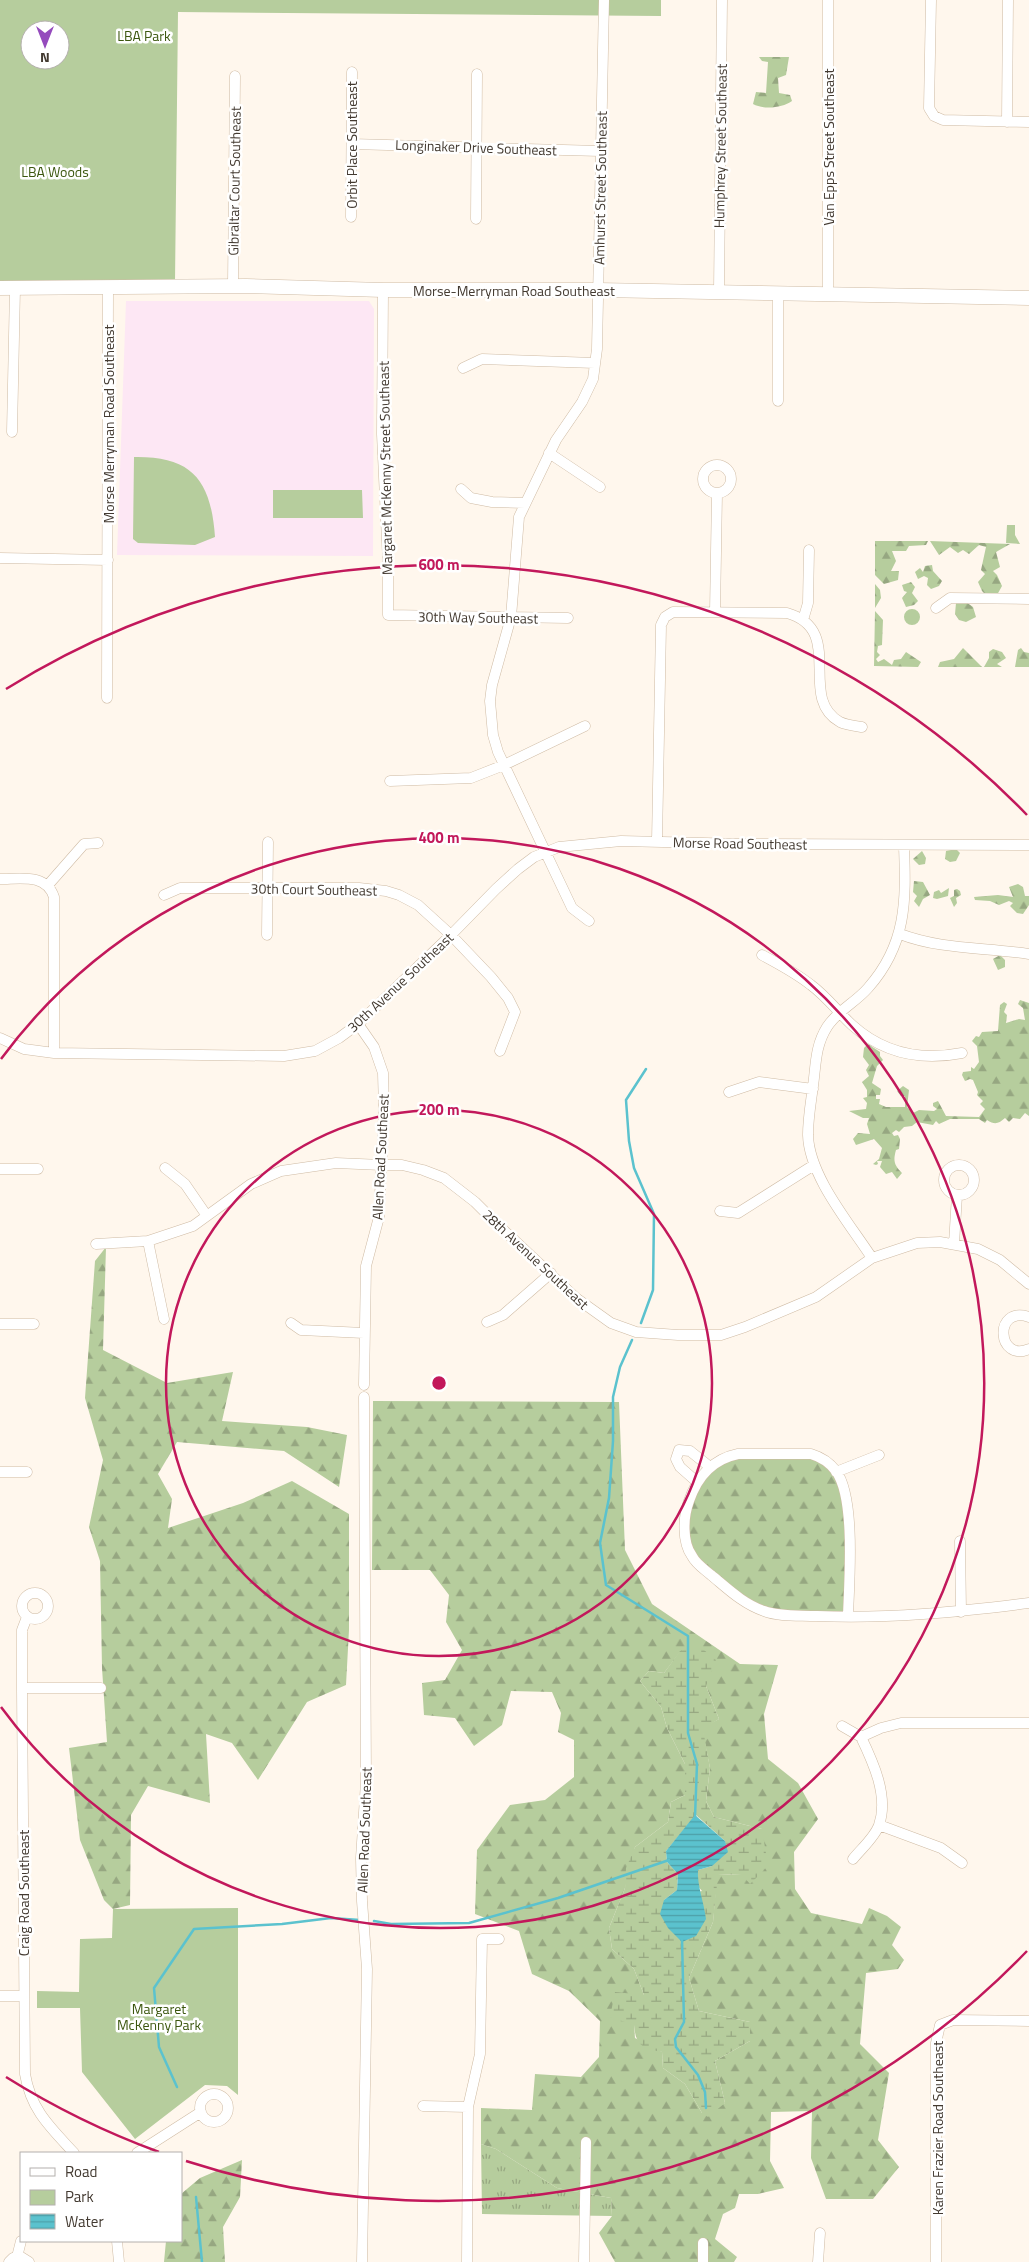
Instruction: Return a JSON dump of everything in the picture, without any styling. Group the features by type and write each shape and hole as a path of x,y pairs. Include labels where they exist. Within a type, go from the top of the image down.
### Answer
{"street":[{"name":"Amhurst Street Southeast","path":"589,921 572,908 504,765 494,735 490,701 492,685 511,617 519,517 549,453 582,402 593,379 598,290 604,0"},
{"name":"Humphrey Street Southeast","path":"719,292 722,0"},
{"name":"Van Epps Street Southeast","path":"828,0 828,294"},
{"path":"931,0 929,108 934,116 942,120 1029,122"},
{"path":"1007,122 1008,0"},
{"name":"Orbit Place Southeast","path":"351,217 352,72"},
{"path":"476,219 477,74"},
{"name":"Gibraltar Court Southeast","path":"233,286 235,76"},
{"name":"Longinaker Drive Southeast","path":"352,144 600,151"},
{"name":"Morse-Merryman Road Southeast","path":"0,288 233,286 383,290 598,290 1029,298"},
{"path":"12,432 15,288"},
{"name":"Morse Merryman Road Southeast","path":"107,698 108,288"},
{"name":"Margaret McKenny Street Southeast","path":"383,290 382,434 388,615"},
{"path":"778,293 778,401"},
{"path":"463,368 482,359 595,363"},
{"path":"549,453 600,487"},
{"path":"461,489 471,498 492,502 525,503"},
{"path":"717,492 715,612 787,614 803,620 818,637 820,688 824,707 842,723 862,727"},
{"path":"803,620 808,603 809,550"},
{"path":"0,558 108,560"},
{"path":"936,608 950,598 1029,599"},
{"name":"Morse Road Southeast","path":"715,612 673,612 665,616 661,625 657,842 904,846 1029,845"},
{"name":"30th Way Southeast","path":"388,615 568,618"},
{"path":"390,780 457,780 471,778 504,765 585,726"},
{"name":"30th Avenue Southeast","path":"0,1038 24,1049 54,1053 284,1056 315,1050 339,1038 358,1024 452,935 496,889 534,857 559,847 579,844 621,841 657,842"},
{"path":"48,885 84,844 98,842"},
{"path":"267,935 268,842"},
{"path":"872,1258 814,1166 808,1136 814,1065 820,1040 826,1028 840,1011 856,1000 879,975 894,950 900,934 906,896 904,846"},
{"path":"0,879 36,879 48,885 52,892 55,903 54,1053"},
{"name":"30th Court Southeast","path":"164,895 180,888 359,888 398,894 418,905 452,935 508,998 515,1012 500,1051"},
{"path":"900,934 939,945 1029,954"},
{"path":"762,955 812,985 859,1031 890,1049 926,1057 962,1053"},
{"name":"Allen Road Southeast","path":"358,1024 374,1047 383,1073 382,1164 379,1218 366,1266 364,1384"},
{"path":"729,1092 759,1082 813,1089"},
{"name":"28th Avenue Southeast","path":"96,1244 148,1241 192,1226 251,1184 281,1171 336,1163 382,1164 423,1170 444,1178 475,1202 576,1298 622,1328 636,1332 721,1335 816,1297 872,1258 917,1243 940,1242 978,1250 1000,1260 1029,1284"},
{"path":"720,1211 738,1213 814,1166"},
{"path":"166,1168 185,1184 207,1216"},
{"path":"0,1169 38,1169"},
{"path":"954,1244 957,1196"},
{"path":"148,1241 164,1320"},
{"path":"487,1322 503,1315 551,1273"},
{"path":"1029,1317 1013,1317 1004,1326 1003,1331 1005,1342 1009,1347 1020,1352 1029,1349"},
{"path":"291,1323 301,1330 364,1333"},
{"path":"0,1324 34,1324"},
{"name":"Allen Road Southeast","path":"362,2262 367,1969 361,1858 366,1782 364,1397"},
{"path":"697,1482 678,1464 676,1459 679,1450 690,1451 710,1466"},
{"path":"848,1616 849,1518 840,1480 836,1472 820,1457 811,1454 738,1454 728,1456 710,1466 697,1482 686,1508 685,1524 689,1550 697,1563 745,1602 761,1610 773,1614 848,1616 912,1616 1029,1603"},
{"path":"836,1472 879,1455"},
{"path":"0,1472 27,1472"},
{"path":"960,1541 961,1612"},
{"name":"Craig Road Southeast","path":"27,1617 22,1630 25,2074 27,2086 37,2110 73,2152"},
{"path":"22,1688 102,1688"},
{"path":"861,1737 881,1728 901,1723 1029,1723"},
{"path":"842,1726 861,1737 875,1768 880,1794 879,1825 853,1859"},
{"path":"879,1825 941,1848 962,1863"},
{"path":"467,2262 468,2107 480,2054 482,1939 499,1939"},
{"path":"0,1996 24,1996"},
{"name":"Karen Frazier Road Southeast","path":"936,2262 936,2043 940,2024 953,2020 1029,2020"},
{"path":"422,2106 468,2107"},
{"path":"139,2152 201,2112"},
{"path":"584,2262 586,2142"},
{"path":"818,2262 820,2233"},
{"path":"13,2260 22,2242"},
{"path":"117,2242 119,2262"},
{"path":"703,2243 703,2262"},
{"path":"13,2260 25,2258 30,2262"}],"shaded area":[{"path":"126,301 369,301 374,309 373,556 117,555"}],"green space":[{"path":"0,0 661,0 661,16 178,12 175,282 0,282"},
{"path":"759,57 789,57 786,75 778,78 779,93 790,95 792,101 773,107 762,107 753,104 756,92 766,93 768,62 762,61"},
{"path":"134,457 171,461 185,467 195,476 203,487 209,501 215,537 195,545 138,543 133,539"},
{"path":"273,490 362,490 363,518 273,518"},
{"path":"1007,525 1015,525 1015,535 1020,544 1006,543"},
{"path":"875,541 928,541 926,545 909,546 906,551 892,551 896,561 891,571 899,571 898,580 884,584 875,575"},
{"path":"930,541 1010,544 996,552 1000,567 993,571 1002,586 997,595 988,597 982,591 978,582 985,574 981,570 986,547 979,545 969,554 963,550 958,553 950,547 939,555"},
{"path":"932,565 933,571 942,581 939,586 931,589 927,585 928,578 924,576 918,579 915,572 920,568 923,572 925,566"},
{"path":"911,582 915,587 912,593 918,601 914,605 906,607 902,598 907,592 904,591 902,585"},
{"path":"875,584 880,590 881,598 875,608"},
{"path":"966,602 973,607 976,617 966,622 959,620 955,614 956,603"},
{"path":"909,609 915,609 920,614 918,623 909,625 904,620 904,614"},
{"path":"875,611 883,620 882,645 878,646 877,652 880,655 876,659 878,662 884,659 892,665 894,660 901,659 906,652 921,662 918,667 874,666"},
{"path":"963,648 982,667 938,667 940,662 954,659"},
{"path":"1021,648 1024,652 1029,653 1029,667 1015,667 1018,650"},
{"path":"993,649 1002,652 1006,658 997,664 1002,667 984,667 989,658 989,652"},
{"path":"956,849 960,853 956,861 950,862 945,859 946,851"},
{"path":"922,851 926,858 925,864 919,865 913,859"},
{"path":"914,881 923,882 930,895 923,899 919,907 914,901 917,896 913,892"},
{"path":"1018,884 1023,887 1025,896 1029,896 1029,905 1023,914 1017,913 1010,906 1013,903 1009,901 999,905 990,901 975,900 974,897 998,895 1013,897 1009,887"},
{"path":"949,888 948,896 937,899 933,898 934,892 939,890 941,893"},
{"path":"957,889 961,895 956,898 957,903 954,907 950,898 954,896 954,890"},
{"path":"1000,955 1005,960 1005,967 998,970 993,959"},
{"path":"1020,1000 1029,1003 1029,1116 1025,1113 1020,1119 1013,1118 1009,1122 1005,1118 996,1123 987,1120 985,1123 979,1119 950,1119 939,1124 936,1121 933,1125 917,1122 912,1126 904,1127 899,1132 896,1130 892,1133 894,1136 898,1135 900,1139 899,1149 896,1150 894,1160 902,1173 897,1179 892,1172 886,1174 880,1167 882,1161 877,1161 878,1164 876,1165 873,1164 879,1159 882,1148 874,1139 856,1145 853,1139 858,1133 870,1134 867,1124 869,1118 863,1118 849,1111 866,1109 867,1103 863,1098 867,1097 867,1090 862,1082 869,1076 866,1070 869,1065 863,1057 864,1048 868,1044 880,1052 883,1060 877,1066 872,1083 881,1089 880,1095 876,1095 876,1099 880,1099 879,1104 886,1107 905,1107 905,1096 901,1096 897,1091 903,1086 909,1090 907,1107 913,1113 919,1110 934,1111 937,1109 933,1106 933,1103 938,1101 946,1116 979,1117 985,1109 980,1104 983,1101 977,1095 978,1092 973,1080 965,1081 962,1075 963,1072 971,1071 971,1067 974,1069 979,1062 977,1046 972,1041 976,1036 979,1037 982,1032 998,1031 1000,1005 1004,1002 1007,1004 1004,1012 1007,1015 1006,1023 1019,1019 1025,1020 1023,1008 1018,1004"},
{"path":"106,1247 103,1350 167,1383 233,1372 222,1421 307,1427 347,1435 339,1487 284,1451 177,1442 158,1474 172,1499 168,1528 243,1503 292,1481 349,1514 349,1630 346,1685 307,1702 258,1780 232,1743 206,1734 210,1803 148,1786 131,1815 130,1905 113,1909 104,1900 80,1840 69,1748 107,1742 102,1668 100,1561 89,1527 103,1460 85,1398 95,1261"},
{"path":"373,1401 619,1402 625,1550 652,1604 740,1664 778,1665 764,1714 768,1759 798,1783 818,1819 794,1852 795,1889 811,1913 862,1924 869,1908 887,1916 901,1927 892,1945 904,1960 898,1969 866,1973 860,2044 889,2073 878,2140 899,2167 873,2199 826,2199 811,2158 812,2111 771,2112 770,2161 784,2188 758,2194 739,2194 735,2208 723,2214 715,2239 737,2257 734,2262 615,2262 599,2233 612,2216 611,2198 557,2188 496,2149 481,2144 481,2108 532,2110 535,2074 581,2077 599,2057 600,2021 569,1991 532,1974 519,1931 475,1914 477,1850 510,1805 545,1800 574,1777 574,1740 558,1732 561,1713 552,1692 511,1691 502,1725 474,1746 455,1718 424,1715 422,1683 445,1680 462,1650 446,1622 449,1595 430,1570 372,1570","holes":["680,1652 706,1686 719,1719 702,1728 710,1768 706,1801 714,1817 762,1829 741,1874 717,1875 713,1922 689,1978 699,2011 750,2022 750,2041 715,2061 725,2103 702,2113 685,2084 663,2068 662,2052 635,2038 634,2025 644,1995 634,1969 612,1949 609,1928 625,1888 635,1847 668,1822 671,1802 685,1795 685,1764 667,1728 661,1707 640,1681 649,1671 664,1673"]},
{"path":"811,1454 827,1462 846,1502 848,1616 761,1611 691,1556 686,1507 710,1467 728,1456"},
{"path":"698,1645 716,1660 706,1686 719,1719 703,1729 710,1768 706,1801 714,1817 762,1829 768,1866 750,1884 741,1874 718,1875 713,1922 689,1978 699,2011 750,2022 750,2041 715,2061 725,2103 708,2117 702,2113 685,2084 663,2068 662,2052 645,2048 637,2038 634,2025 610,2017 615,1992 644,1995 634,1969 612,1949 609,1928 625,1888 626,1868 635,1847 668,1822 671,1802 685,1795 685,1764 667,1728 661,1707 640,1681 649,1671 664,1673 680,1651","holes":["696,1815 725,1841 712,1866 698,1870 697,1885 702,1891 664,1900 677,1890 678,1874 667,1862 666,1851"]},
{"name":"Margaret McKenny Park","path":"238,1908 238,2095 227,2086 205,2085 135,2139 82,2072 80,2008 37,2008 37,1991 79,1992 80,1939 112,1938 113,1909"},
{"path":"481,2144 496,2149 557,2188 611,2198 612,2216 482,2214"},
{"path":"242,2160 240,2197 223,2227 225,2262 164,2262 166,2242 182,2242 182,2193 200,2178"}],"water":[{"path":"695,1815 725,1841 728,1852 712,1866 698,1870 706,1919 696,1936 682,1942 668,1928 660,1914 664,1900 677,1890 678,1874 667,1862 666,1851"}],"waterway":[{"path":"641,1323 653,1290 654,1214 634,1168 629,1141 626,1100 646,1069"},
{"path":"632,1340 620,1367 613,1397 613,1441 609,1498 600,1543 606,1585 688,1636 688,1733 697,1764 695,1817"},
{"path":"374,1921 391,1924 469,1923 558,1898 669,1860"},
{"path":"177,2087 159,2047 154,1988 194,1929 282,1924 331,1918 360,1920"},
{"path":"682,1939 684,2022 675,2039 676,2047 698,2075 705,2092 706,2108"},
{"path":"196,2197 202,2262"}],"park label":[{"name":"LBA Park","path":"144,35"},
{"name":"LBA Woods","path":"55,171"}]}
